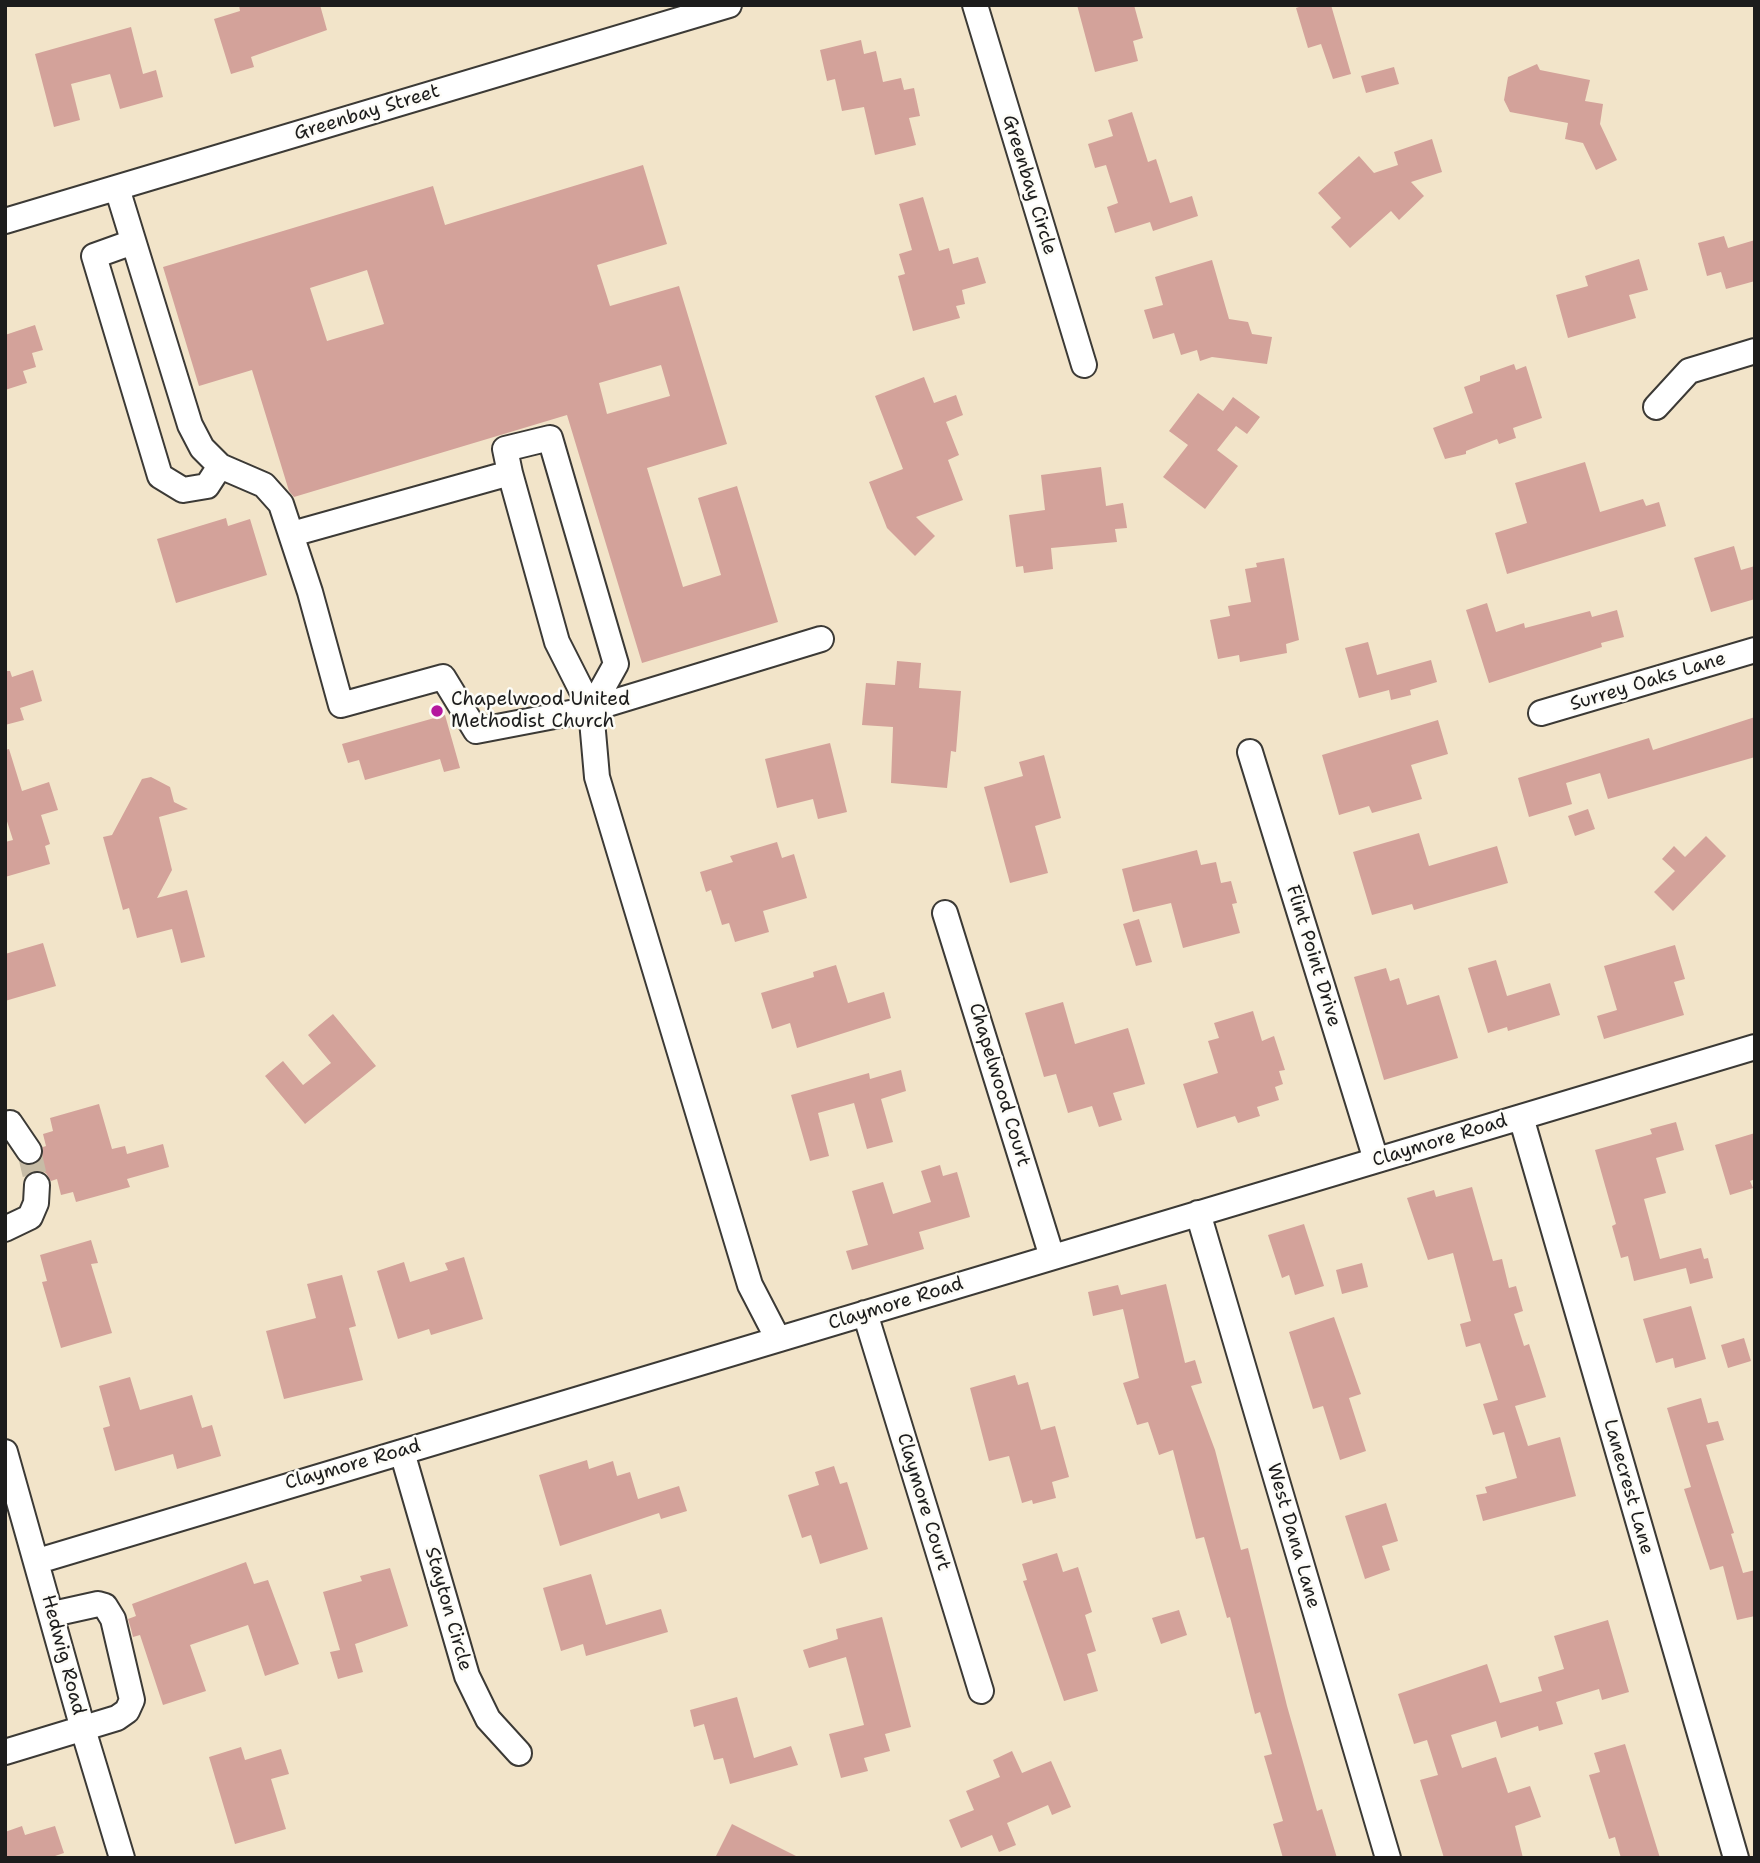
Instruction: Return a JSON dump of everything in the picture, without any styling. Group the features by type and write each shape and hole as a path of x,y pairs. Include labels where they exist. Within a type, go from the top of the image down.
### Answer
{"street":[{"name":"Greenbay Street","path":"5,221 678,13 729,5"},
{"name":"Greenbay Circle","path":"975,5 1084,365"},
{"path":"117,188 190,425 202,448 220,466 264,485 281,504 341,705 443,677 477,731 591,709 821,639"},
{"path":"133,242 94,256 160,476 183,490 207,486 220,466"},
{"path":"1657,407 1689,371 1755,351"},
{"path":"591,709 616,664 550,438 505,449 510,473 557,642 591,709 597,777 750,1284 778,1339"},
{"path":"292,534 510,473"},
{"name":"Surrey Oaks Lane","path":"1542,713 1755,650"},
{"name":"Flint Point Drive","path":"1250,752 1376,1160"},
{"name":"Chapelwood Court","path":"945,913 1052,1257"},
{"name":"Claymore Road","path":"38,1561 1755,1047"},
{"name":"Lanecrest Lane","path":"1521,1117 1736,1858"},
{"path":"5,1125 10,1123 29,1151"},
{"path":"5,1229 30,1217 36,1203 37,1185"},
{"name":"West Dana Lane","path":"1198,1213 1388,1858"},
{"name":"Claymore Court","path":"865,1313 981,1691"},
{"name":"Stayton Circle","path":"401,1451 467,1676 488,1719 519,1753"},
{"name":"Hedwig Road","path":"5,1452 122,1858"},
{"path":"5,1752 117,1718 127,1711 132,1700 113,1619 105,1606 98,1604 53,1614"}],"building":[{"path":"239,5 320,5 327,30 251,57 254,67 231,74 214,19 240,11"},
{"path":"1077,5 1134,5 1143,38 1133,41 1138,61 1095,72"},
{"path":"1305,5 1331,5 1351,74 1333,79 1321,44 1308,48 1296,8"},
{"path":"131,27 143,74 156,70 163,97 120,109 110,74 71,84 80,120 54,127 35,54"},
{"path":"861,40 864,54 876,51 883,82 901,78 904,90 914,88 920,116 909,118 916,145 875,155 864,107 842,111 835,79 827,81 820,50"},
{"path":"1537,64 1540,70 1590,80 1585,101 1603,104 1600,124 1617,160 1596,170 1583,143 1565,139 1568,123 1510,112 1504,100 1508,77"},
{"path":"1394,67 1399,84 1366,93 1361,76"},
{"path":"1132,112 1148,162 1156,159 1170,203 1192,196 1198,216 1153,231 1150,222 1115,233 1107,207 1118,203 1106,165 1095,168 1088,144 1113,136 1108,120"},
{"path":"1432,139 1442,172 1411,182 1424,196 1399,220 1391,211 1350,248 1331,227 1341,218 1318,193 1359,156 1374,173 1398,165 1394,152"},
{"name":"Chapelwood United Methodist Church","path":"643,165 667,244 597,265 610,306 679,286 727,444 647,468 683,587 721,575 698,498 737,486 778,622 642,663 567,415 294,497 289,491 252,370 199,386 163,267 433,186 445,225","holes":["367,270 384,324 327,341 310,288","661,365 670,396 607,414 599,383"]},
{"path":"923,197 939,251 949,248 953,264 978,257 986,283 962,290 965,304 956,306 960,318 913,331 898,276 905,274 899,254 912,250 899,204"},
{"path":"1724,236 1728,248 1755,240 1755,281 1726,289 1721,272 1707,276 1698,243"},
{"path":"1639,259 1648,290 1629,295 1636,318 1568,338 1556,295 1588,286 1585,276"},
{"path":"1212,260 1229,319 1248,322 1252,334 1272,337 1267,364 1212,357 1200,361 1197,350 1181,355 1174,333 1153,339 1144,310 1163,305 1155,277"},
{"path":"35,325 43,350 32,353 36,367 23,371 27,383 5,390 5,335"},
{"path":"1514,364 1516,370 1526,366 1542,418 1513,428 1516,438 1499,444 1497,439 1466,451 1466,454 1445,459 1433,428 1473,413 1464,387 1480,381 1480,376"},
{"path":"924,377 934,403 956,395 963,415 946,422 959,455 948,460 963,500 916,517 935,536 915,556 887,528 869,482 903,469 875,396"},
{"path":"1198,393 1223,411 1233,397 1260,417 1247,434 1236,426 1217,450 1238,466 1205,509 1163,477 1188,445 1169,431"},
{"path":"1585,462 1600,512 1643,499 1646,506 1659,502 1666,526 1507,574 1495,533 1527,523 1515,483"},
{"path":"1101,467 1106,506 1123,503 1127,528 1115,529 1117,542 1051,548 1053,569 1024,573 1023,566 1016,567 1009,515 1045,510 1041,475"},
{"path":"226,518 228,526 250,519 267,575 176,603 157,539"},
{"path":"1734,546 1741,570 1755,566 1755,599 1711,612 1694,558"},
{"path":"1284,558 1299,640 1286,644 1287,653 1240,662 1239,655 1218,659 1210,620 1230,616 1228,606 1251,602 1245,569 1257,567 1256,563"},
{"path":"1487,603 1496,632 1524,623 1525,628 1590,611 1592,617 1617,610 1624,637 1601,643 1602,647 1489,683 1466,610"},
{"path":"1368,642 1377,675 1431,660 1437,682 1410,690 1411,695 1391,700 1389,690 1359,698 1345,648"},
{"path":"897,661 921,663 919,688 961,691 956,752 951,751 947,788 891,783 893,727 862,725 866,683 895,685"},
{"path":"33,670 42,701 20,708 24,720 5,725 5,671 10,671 12,677"},
{"path":"445,715 460,768 444,772 440,759 365,780 359,760 348,763 342,744"},
{"path":"1755,717 1755,757 1608,799 1600,773 1566,783 1572,804 1529,817 1518,778 1649,738 1653,750"},
{"path":"1438,720 1448,754 1411,765 1422,799 1372,813 1369,806 1339,815 1322,755"},
{"path":"830,743 847,812 818,819 813,799 777,808 765,759"},
{"path":"9,749 22,791 49,782 58,810 41,815 50,844 45,846 50,864 5,877 5,842 13,840 5,815 5,750"},
{"path":"1044,755 1061,818 1035,826 1048,873 1010,883 984,787 1023,776 1019,762"},
{"path":"151,777 170,787 174,802 188,809 159,817 172,870 157,898 187,890 205,957 181,963 172,929 137,938 129,908 123,910 103,837 112,835 142,779"},
{"path":"1588,809 1595,829 1575,836 1568,816"},
{"path":"1419,833 1429,866 1497,846 1508,883 1414,910 1412,904 1372,915 1353,852"},
{"path":"1706,836 1726,856 1673,911 1654,892 1675,871 1662,859 1674,846 1685,857"},
{"path":"777,842 782,858 794,854 807,898 763,911 769,932 735,942 729,923 722,925 711,890 706,892 700,872 733,862 730,856"},
{"path":"1197,850 1201,865 1216,862 1221,883 1231,881 1237,903 1232,904 1240,933 1183,948 1171,903 1133,912 1122,869"},
{"path":"1139,919 1152,962 1136,966 1123,924"},
{"path":"43,943 56,986 5,1001 5,954"},
{"path":"1675,945 1685,979 1674,982 1684,1015 1604,1039 1597,1016 1617,1010 1604,966"},
{"path":"1496,960 1507,996 1550,983 1560,1015 1508,1031 1507,1027 1488,1033 1468,968"},
{"path":"836,965 848,1003 884,992 891,1018 797,1048 790,1023 772,1029 761,993 814,977 813,972"},
{"path":"1386,968 1390,981 1399,978 1407,1005 1439,995 1458,1058 1384,1080 1354,977"},
{"path":"1063,1002 1075,1044 1128,1028 1145,1084 1113,1093 1122,1120 1099,1127 1092,1106 1068,1113 1056,1074 1044,1077 1025,1013"},
{"path":"1253,1011 1262,1041 1274,1036 1285,1070 1279,1071 1283,1084 1275,1087 1279,1100 1257,1107 1260,1116 1238,1123 1235,1116 1197,1128 1183,1084 1218,1073 1208,1041 1219,1038 1214,1023"},
{"path":"333,1014 376,1066 305,1124 265,1076 283,1061 303,1085 331,1063 308,1035"},
{"path":"901,1070 906,1091 881,1099 893,1142 867,1149 854,1103 818,1113 829,1156 810,1161 791,1095 869,1073 870,1079"},
{"path":"99,1104 112,1149 125,1146 127,1154 163,1144 169,1167 127,1179 130,1187 76,1202 73,1192 61,1195 57,1179 51,1181 46,1173 38,1170 28,1174 25,1165 37,1164 42,1158 43,1147 46,1146 43,1134 53,1131 50,1118"},
{"path":"1676,1122 1684,1150 1656,1158 1666,1193 1644,1199 1660,1259 1701,1248 1704,1259 1708,1258 1713,1278 1690,1284 1686,1268 1634,1281 1628,1256 1621,1258 1612,1226 1616,1224 1595,1150 1652,1134 1650,1129"},
{"path":"1755,1133 1755,1179 1750,1181 1753,1188 1730,1195 1715,1145"},
{"path":"940,1165 943,1176 957,1172 970,1217 919,1232 924,1249 852,1270 846,1251 868,1245 852,1191 883,1182 893,1214 931,1202 921,1171"},
{"path":"1472,1187 1493,1261 1502,1259 1509,1288 1516,1286 1523,1311 1514,1314 1524,1346 1529,1344 1546,1397 1515,1406 1528,1446 1560,1437 1576,1496 1483,1521 1476,1495 1487,1493 1485,1487 1517,1478 1504,1432 1493,1435 1483,1404 1498,1400 1480,1343 1466,1347 1460,1324 1471,1321 1453,1253 1428,1260 1407,1198 1434,1190 1436,1197"},
{"path":"1304,1224 1324,1286 1295,1295 1289,1275 1282,1278 1268,1235"},
{"path":"91,1240 98,1263 91,1264 112,1333 61,1348 42,1282 47,1281 40,1255"},
{"path":"464,1257 483,1319 431,1335 429,1329 398,1339 377,1271 404,1262 410,1282 448,1270 445,1263"},
{"path":"1362,1263 1368,1287 1342,1294 1336,1270"},
{"path":"342,1275 356,1326 349,1328 363,1380 284,1399 266,1331 316,1318 307,1284"},
{"path":"1166,1284 1185,1363 1195,1360 1202,1383 1191,1386 1215,1450 1241,1550 1248,1548 1287,1706 1317,1811 1322,1809 1337,1858 1283,1858 1273,1824 1283,1821 1264,1756 1272,1754 1260,1712 1255,1714 1230,1617 1227,1618 1204,1537 1196,1539 1173,1450 1159,1455 1148,1422 1137,1425 1123,1383 1139,1378 1123,1309 1093,1316 1088,1292 1118,1285 1121,1295"},
{"path":"1691,1306 1706,1359 1675,1368 1673,1358 1656,1363 1643,1319"},
{"path":"1334,1317 1361,1394 1349,1398 1366,1451 1340,1460 1323,1406 1313,1409 1289,1332"},
{"path":"1744,1338 1751,1361 1728,1368 1721,1345"},
{"path":"1015,1375 1018,1385 1028,1382 1041,1430 1055,1426 1069,1477 1052,1482 1056,1498 1033,1504 1032,1500 1022,1503 1009,1456 989,1461 970,1388"},
{"path":"130,1377 140,1410 192,1395 202,1428 212,1425 221,1456 177,1469 173,1454 115,1471 103,1428 110,1426 99,1386"},
{"path":"1701,1398 1708,1423 1718,1421 1724,1440 1706,1445 1734,1533 1731,1534 1743,1573 1755,1570 1755,1616 1737,1620 1723,1566 1710,1570 1684,1489 1691,1487 1667,1408"},
{"path":"587,1460 589,1469 613,1461 617,1476 630,1472 638,1499 679,1486 687,1511 661,1519 659,1513 560,1546 539,1475"},
{"path":"834,1466 840,1484 847,1482 868,1549 820,1564 811,1535 802,1538 788,1495 819,1485 815,1472"},
{"path":"1386,1503 1398,1541 1382,1546 1390,1570 1365,1579 1345,1516"},
{"path":"1057,1553 1063,1572 1078,1567 1092,1612 1085,1615 1096,1651 1087,1654 1098,1691 1064,1701 1023,1581 1027,1580 1022,1564"},
{"path":"246,1562 254,1584 268,1580 299,1664 265,1676 248,1625 190,1645 206,1691 163,1705 140,1635 133,1637 128,1619 136,1616 132,1604"},
{"path":"390,1568 408,1626 355,1644 363,1672 338,1679 330,1652 340,1650 323,1592 362,1581 360,1576"},
{"path":"591,1574 606,1625 661,1609 668,1632 586,1656 583,1644 561,1651 543,1588"},
{"path":"1179,1610 1187,1635 1161,1644 1152,1618"},
{"path":"882,1617 911,1727 885,1734 890,1751 864,1758 868,1771 841,1778 829,1734 864,1725 846,1657 809,1668 803,1650 838,1639 836,1629"},
{"path":"1608,1620 1629,1692 1602,1700 1599,1689 1556,1702 1563,1724 1539,1731 1538,1726 1501,1738 1496,1721 1451,1735 1462,1768 1496,1757 1508,1793 1530,1786 1541,1817 1515,1826 1523,1858 1444,1858 1420,1780 1438,1775 1427,1740 1414,1744 1398,1694 1487,1664 1500,1703 1542,1691 1538,1677 1564,1669 1554,1636"},
{"path":"737,1697 754,1758 791,1746 798,1765 730,1784 723,1758 714,1760 704,1724 694,1727 690,1710"},
{"path":"1625,1744 1660,1858 1621,1858 1615,1837 1609,1839 1589,1775 1600,1772 1594,1753"},
{"path":"241,1747 245,1760 281,1749 289,1774 271,1779 286,1829 235,1844 209,1757"},
{"path":"1012,1751 1022,1773 1051,1761 1071,1807 1052,1815 1048,1805 1007,1823 1016,1845 999,1852 992,1835 961,1848 949,1820 974,1810 966,1791 1000,1777 993,1760"},
{"path":"732,1824 800,1858 715,1858"},
{"path":"22,1826 25,1835 55,1826 64,1853 49,1858 5,1858 5,1832"}],"tunnel":[{"path":"29,1151 37,1185"}],"place":[{"name":"Chapelwood United Methodist Church","path":"437,711"}]}
